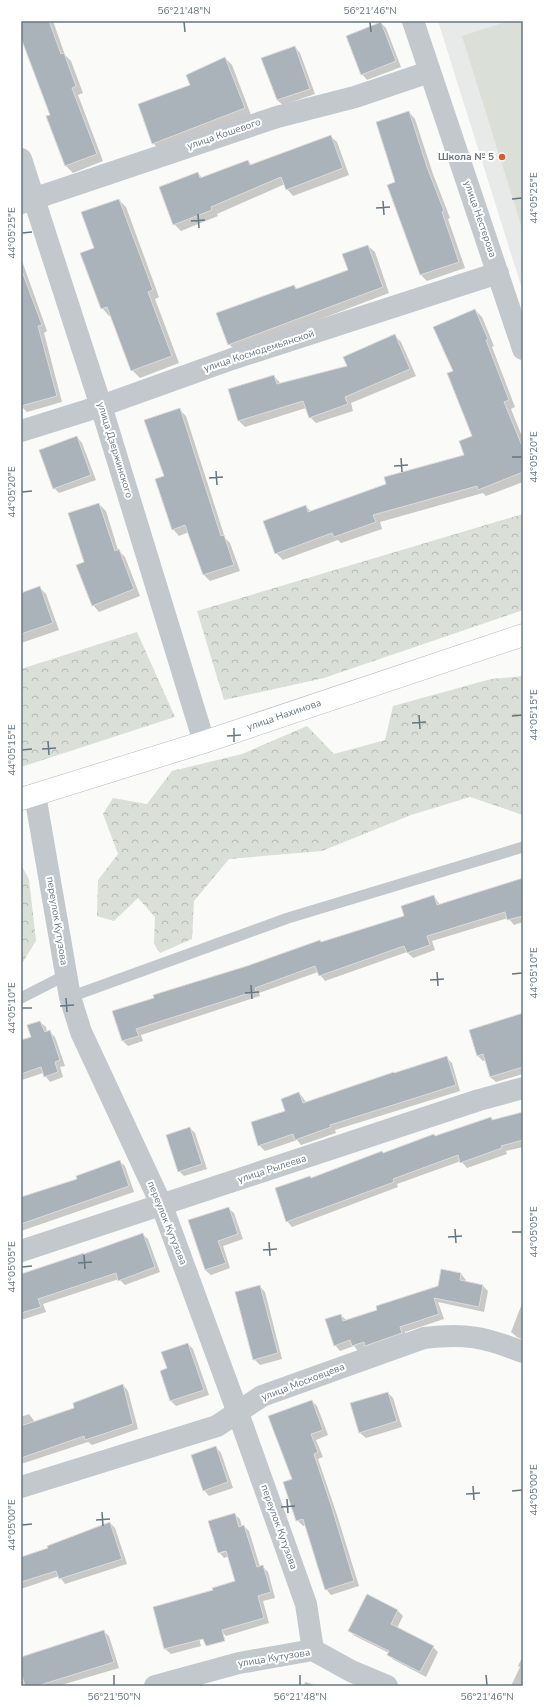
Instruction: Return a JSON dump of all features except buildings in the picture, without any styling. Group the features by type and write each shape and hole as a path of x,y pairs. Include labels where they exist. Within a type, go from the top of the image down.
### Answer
{"main road":[{"name":"улица Нахимова","path":"28,797 204,742 523,635"}],"street":[{"name":"улица Нестерова","path":"413,21 523,349"},
{"name":"улица Кошевого","path":"28,201 277,117 355,97 429,72"},
{"name":"улица Дзержинского","path":"21,160 28,201 101,406 204,742"},
{"name":"улица Космодемьянской","path":"21,431 101,406 232,359 498,273"},
{"name":"переулок Кутузова","path":"28,797 70,998 81,1032 162,1206 306,1604 313,1650"},
{"name":"улица Рылеева","path":"21,1251 162,1206 479,1100 523,1088"},
{"name":"улица Московцева","path":"21,1487 217,1426 262,1396 424,1338 468,1336 493,1340 523,1352"},
{"name":"улица Кутузова","path":"155,1686 239,1663 313,1650 350,1672 388,1686"}],"lane":[{"path":"70,998 288,918 523,847"},
{"path":"21,998 66,975"}],"shaded area":[{"name":"Школа № 5","path":"438,21 523,21 523,292"}],"green space":[{"path":"509,21 523,21 523,231 462,36"},
{"path":"523,514 523,610 324,678 224,700 197,611"},
{"path":"137,632 175,717 21,767 21,669"},
{"path":"523,676 523,815 470,797 411,815 322,851 229,859 194,901 192,939 160,953 154,944 155,917 138,898 114,921 97,916 98,880 118,854 103,814 113,798 147,804 172,771 242,754 307,726 334,754 385,740 393,706 491,679"},
{"path":"21,865 29,879 36,941 21,965"}],"place":[{"name":"Школа № 5","path":"502,157"}]}
